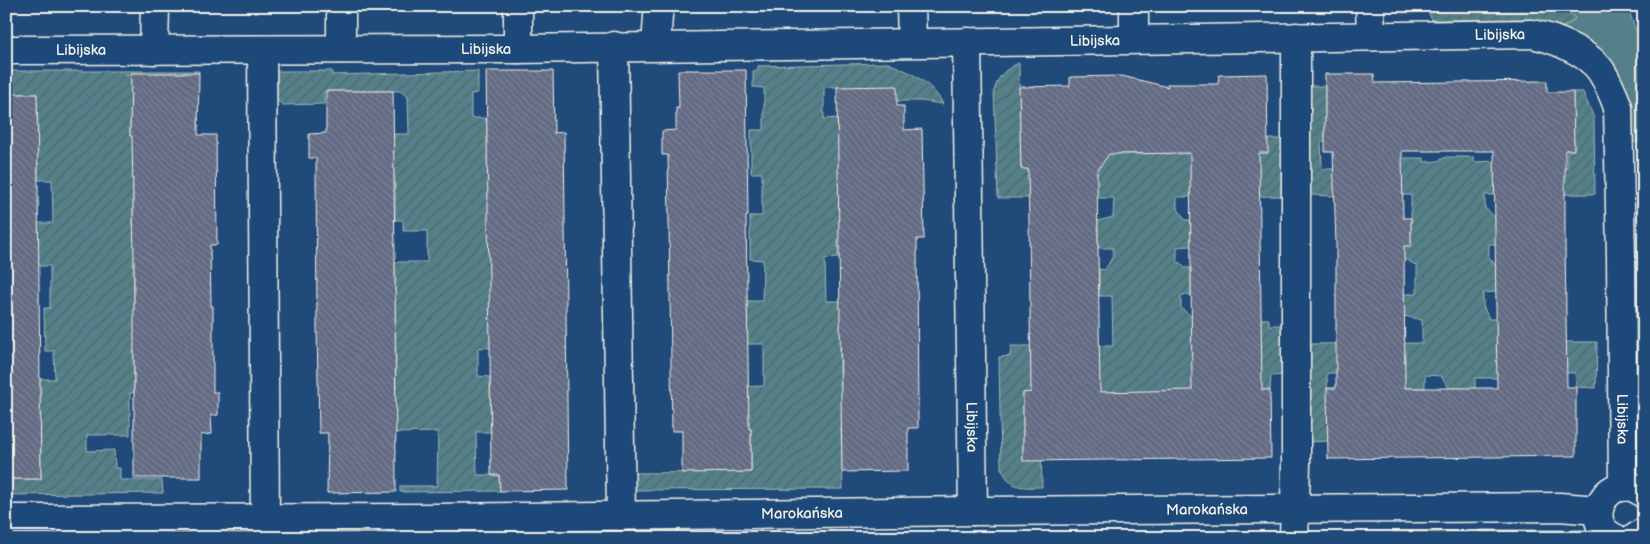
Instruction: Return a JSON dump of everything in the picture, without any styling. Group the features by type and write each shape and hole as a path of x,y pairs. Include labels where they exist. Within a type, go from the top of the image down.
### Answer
{"street":[{"path":"154,50 155,6"},
{"path":"341,6 341,50"},
{"path":"518,6 518,48"},
{"path":"656,46 660,6"},
{"path":"911,6 912,42"},
{"path":"1134,6 1134,38"},
{"path":"1370,6 1371,35"},
{"name":"Libijska","path":"6,50 341,50 1371,35 1532,34 1548,37 1569,46 1600,68 1618,106 1633,491"},
{"path":"1294,538 1296,464 1296,36"},
{"name":"Libijska","path":"967,42 973,511"},
{"path":"614,46 621,516"},
{"path":"262,50 265,519"},
{"path":"1615,538 1604,530 1599,520 1598,510 1602,500 1609,492 1618,487 1633,491"},
{"name":"Marokańska","path":"6,519 425,518 973,511 1558,507 1598,510"},
{"path":"1635,538 1644,532"}],"shaded area":[{"path":"1401,6 1428,6 1428,12 1401,16"}],"green space":[{"path":"1428,6 1557,6 1575,18 1563,27 1532,19 1432,20 1428,12"},
{"path":"1557,6 1627,6 1644,52 1644,143 1633,142 1632,116 1602,53 1583,37 1563,27 1575,18"},
{"path":"888,63 920,79 933,90 943,104 921,101 897,101 837,87 824,87 824,119 838,118 848,238 838,238 838,258 825,259 826,301 857,301 858,344 840,344 840,386 858,386 841,429 843,489 632,490 632,473 751,472 751,429 732,430 732,387 764,386 764,344 732,344 732,301 762,301 763,260 750,259 750,216 762,216 762,173 751,173 751,130 764,130 764,88 753,87 753,71 758,71 758,66"},
{"path":"1019,63 1021,169 1117,143 1118,154 1146,154 1167,143 1167,154 1219,153 1267,139 1283,139 1283,196 1177,197 1177,207 1185,220 1191,220 1191,246 1177,247 1177,260 1185,268 1191,268 1191,295 1181,295 1181,308 1192,317 1269,319 1269,325 1284,325 1284,375 1271,376 1270,390 1023,393 1023,460 1041,450 1042,487 1017,486 1009,480 1001,468 999,357 1010,356 1011,346 1113,346 1112,296 1099,296 1099,269 1105,270 1113,256 1113,248 1098,248 1098,221 1113,217 1114,198 998,198 994,91 1003,74"},
{"path":"6,71 199,71 199,73 124,74 131,75 130,136 135,136 133,222 138,265 133,265 134,307 151,350 133,351 134,393 130,393 130,435 87,435 87,451 114,450 115,468 120,468 120,480 162,480 163,493 6,495 6,479 41,479 40,379 55,379 54,351 45,351 44,308 50,308 50,266 39,266 21,223 53,223 52,180 38,180 38,163 36,163 21,137 38,136 37,94 6,94"},
{"path":"275,71 332,71 332,75 478,71 478,93 471,94 471,118 486,118 487,133 506,133 507,347 478,348 478,376 490,377 491,432 476,432 477,475 499,475 500,491 400,492 400,486 437,486 438,432 395,433 378,390 396,390 395,262 427,262 427,231 403,231 403,220 395,220 395,177 377,177 393,134 409,134 408,97 400,91 324,91 324,104 283,105 275,99"},
{"path":"1310,86 1325,86 1325,141 1321,141 1323,169 1336,169 1396,158 1424,158 1424,162 1438,161 1446,157 1474,157 1474,162 1498,161 1524,168 1567,168 1567,150 1574,150 1573,92 1583,92 1594,118 1595,194 1485,195 1485,208 1495,217 1496,244 1489,244 1489,257 1496,266 1496,292 1483,293 1483,306 1489,319 1496,319 1566,342 1597,342 1596,388 1576,387 1575,373 1526,373 1525,378 1475,378 1475,388 1449,388 1441,376 1425,375 1425,388 1400,388 1359,373 1327,373 1328,441 1310,442 1310,344 1422,343 1422,320 1400,315 1400,294 1417,294 1417,266 1407,260 1399,260 1399,245 1411,245 1411,195 1310,195"},
{"path":"1479,530 1586,530 1596,538 1479,538"},
{"path":"1468,531 1469,538 1399,538 1392,533"},
{"path":"1231,535 1243,538 907,538"}],"building":[{"path":"678,70 746,70 748,216 746,216 751,472 682,473 682,431 672,431 668,155 662,155 662,131 676,130 676,108 679,108"},
{"path":"486,71 553,71 554,133 564,132 568,490 500,491 499,475 491,475"},
{"path":"131,73 199,73 198,135 216,135 217,245 210,245 211,306 213,306 213,392 218,392 218,415 211,415 212,434 201,435 201,478 134,478 134,264 132,136 130,136"},
{"path":"1267,74 1268,153 1259,153 1262,390 1270,390 1271,458 1023,461 1023,393 1031,392 1028,169 1021,169 1019,87 1070,86 1070,77 1122,76 1168,87 1167,84 1218,84 1219,75","holes":["1190,153 1192,390 1100,392 1097,171 1109,154"]},
{"path":"1325,74 1374,74 1375,83 1547,81 1547,92 1573,92 1574,150 1565,150 1565,242 1567,387 1576,387 1576,456 1328,459 1327,388 1336,388 1336,245 1333,152 1325,152","holes":["1402,151 1494,151 1497,388 1405,388 1404,246 1411,246 1411,218 1403,218"]},
{"path":"897,86 897,106 904,106 904,130 922,129 924,239 917,239 918,428 908,428 908,471 842,472 837,87"},
{"path":"326,91 393,91 396,492 327,493 328,433 319,433 316,158 309,158 309,134 326,133"},
{"path":"6,94 37,94 41,479 6,479"}]}
